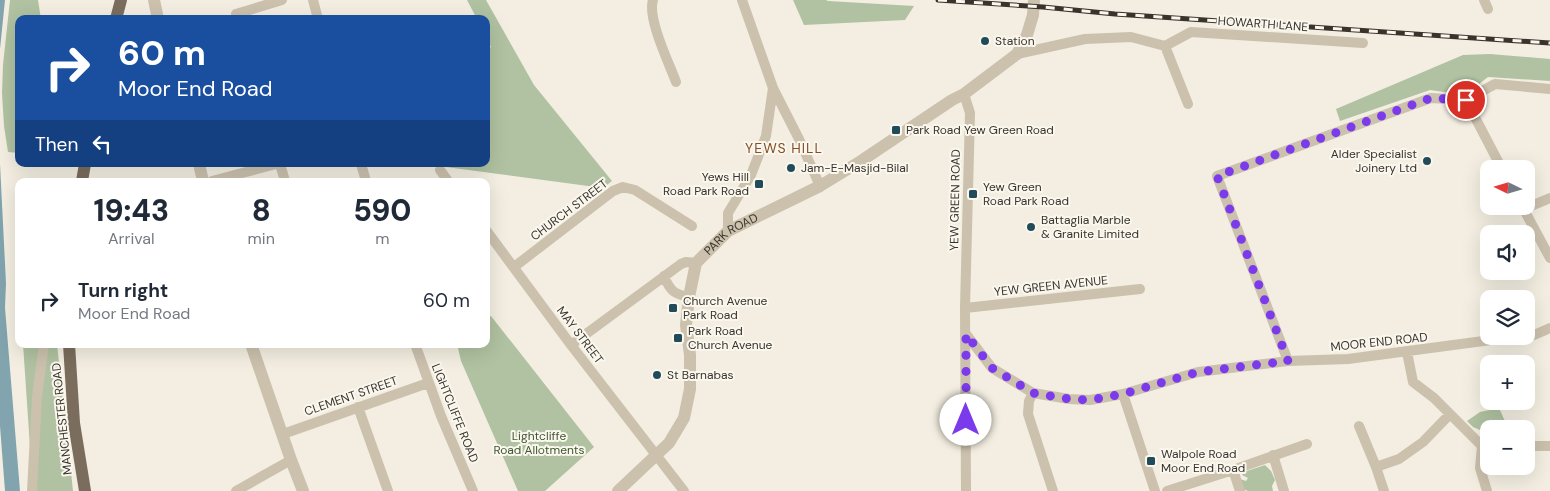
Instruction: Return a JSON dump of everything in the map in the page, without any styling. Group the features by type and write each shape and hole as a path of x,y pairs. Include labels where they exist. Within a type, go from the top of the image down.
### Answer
{"main road":[{"path":"116,15 118,2"},
{"name":"MANCHESTER ROAD","path":"69,348 74,423 84,491"}],"street":[{"path":"154,0 157,15"},
{"path":"240,15 282,0"},
{"path":"313,0 317,15"},
{"path":"652,0 656,31 676,82"},
{"path":"742,0 773,88 820,186"},
{"path":"1017,54 1027,35 1033,15 1034,0"},
{"name":"HOWARTH LANE","path":"1165,46 1191,32 1363,43"},
{"path":"1017,54 1085,39 1131,36 1165,46 1188,104"},
{"name":"PARK ROAD","path":"618,491 655,454 669,443 684,418 690,389 690,355 686,325 689,296 696,263 728,231 820,186 861,162 952,100 964,94 1017,54"},
{"path":"1288,361 1217,176 1431,98 1466,100 1495,84 1550,89"},
{"path":"728,231 728,213 750,175 766,136 773,88"},
{"name":"YEW GREEN ROAD","path":"964,94 970,113 966,308 966,491"},
{"path":"1466,100 1497,160"},
{"path":"223,178 265,167"},
{"path":"440,170 446,178"},
{"name":"CHURCH STREET","path":"514,267 613,191 623,187 635,190 692,226"},
{"path":"1535,204 1550,198"},
{"path":"1527,215 1550,258"},
{"name":"MAY STREET","path":"490,235 684,491"},
{"path":"572,345 681,264 686,262 696,263"},
{"path":"664,276 668,287 677,294 689,296"},
{"name":"YEW GREEN AVENUE","path":"966,308 1140,289"},
{"path":"1535,334 1550,328"},
{"name":"MOOR END ROAD","path":"966,334 992,368 1033,393 1069,399 1090,400 1123,394 1198,372 1288,361 1348,360 1480,342"},
{"path":"32,491 38,398 44,348"},
{"path":"252,348 303,491"},
{"name":"LIGHTCLIFFE ROAD","path":"416,348 428,383 473,491"},
{"path":"1407,352 1413,382 1434,398 1480,441"},
{"name":"CLEMENT STREET","path":"282,434 428,383"},
{"path":"1033,393 1029,400 1028,414 1053,491"},
{"path":"1123,394 1155,491"},
{"path":"358,407 388,491"},
{"path":"1376,467 1399,459 1423,442 1450,414"},
{"path":"1360,426 1384,491"},
{"path":"1167,491 1307,444"},
{"path":"1535,446 1550,446"},
{"path":"1273,455 1284,491"},
{"path":"236,491 291,460"},
{"path":"1233,470 1240,491"},
{"path":"1482,475 1487,491"}],"green space":[{"path":"10,0 38,0 40,15 15,15 15,153 8,152 4,126 3,65"},
{"path":"467,0 486,0 534,85 612,181 603,188 446,167 490,167 490,15 475,15"},
{"path":"793,0 826,0 914,6 905,20 804,25"},
{"path":"1490,54 1550,59 1550,81 1488,77 1465,95 1430,90 1340,121 1336,109 1463,55"},
{"name":"Lightcliffe Road Allotments","path":"490,316 594,447 545,491 518,491 461,361 458,348 490,348"},
{"path":"23,348 57,348 73,491 33,491"},
{"path":"1500,410 1505,420 1480,420 1480,430 1467,421 1480,412"},
{"path":"1265,465 1271,471 1275,480 1272,486 1273,491 1248,491 1243,489 1240,479 1246,481 1248,478 1242,475 1244,472"}],"water":[{"path":"0,0 5,0 0,49"},
{"path":"0,164 6,283 5,308 20,491 5,491 0,426"}],"railway":[{"path":"938,0 1115,14 1550,43"}],"place":[{"name":"Station","path":"985,41"},
{"name":"Park Road Yew Green Road","path":"896,130"},
{"name":"Alder Specialist Joinery Ltd","path":"1427,161"},
{"name":"Jam-E-Masjid-Bilal","path":"791,168"},
{"name":"Yews Hill Road Park Road","path":"759,184"},
{"name":"Yew Green Road Park Road","path":"973,194"},
{"name":"Battaglia Marble & Granite Limited","path":"1031,227"},
{"name":"Church Avenue Park Road","path":"673,308"},
{"name":"Park Road Church Avenue","path":"678,338"},
{"name":"St Barnabas","path":"657,375"},
{"name":"Walpole Road Moor End Road","path":"1151,461"}],"district":[{"name":"YEWS HILL","path":"784,148"}],"route":[{"path":"966,420 966,334 992,368 1033,393 1069,399 1090,400 1123,394 1198,372 1288,361 1217,176 1431,98 1466,100"}]}
